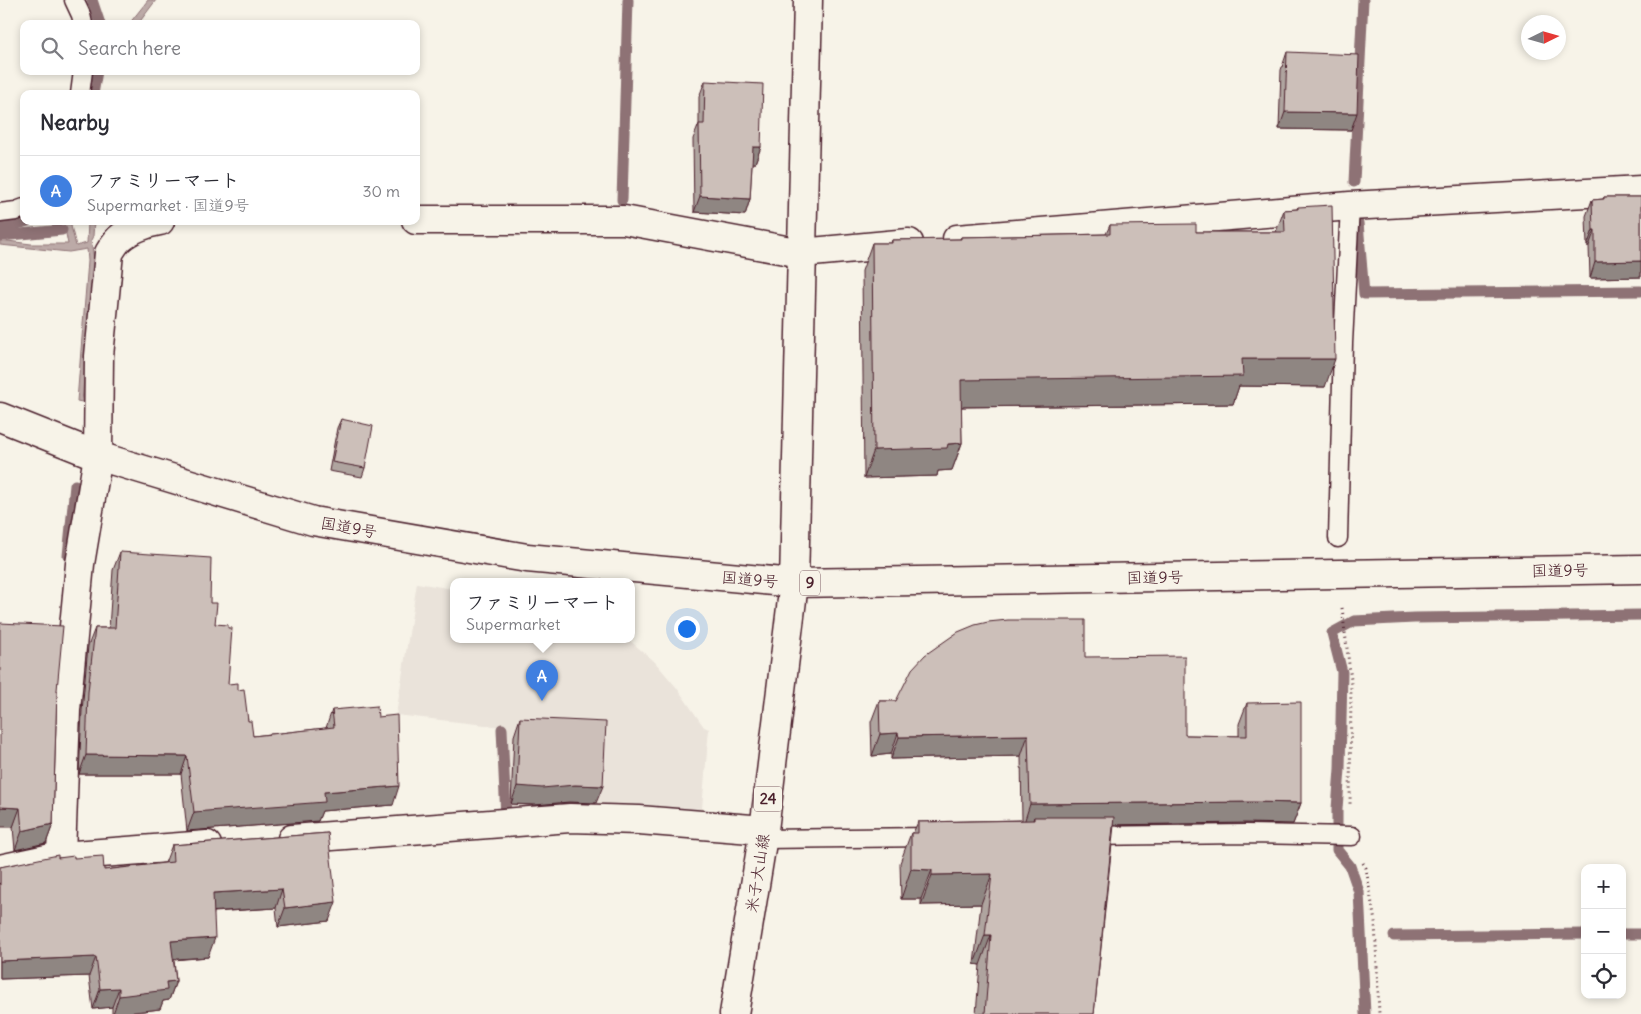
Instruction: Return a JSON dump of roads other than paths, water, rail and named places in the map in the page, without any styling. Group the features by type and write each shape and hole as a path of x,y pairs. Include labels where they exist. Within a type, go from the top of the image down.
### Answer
{"main road":[{"name":"米子大山線","path":"734,1014 764,834 794,583 808,0"},
{"path":"420,220 624,220 801,253 1350,206 1641,190"},
{"path":"61,856 66,700 80,564 98,456 99,356 109,253 119,240 145,225"},
{"name":"国道9号","path":"0,417 98,456 313,521 527,558 794,583 1641,569"},
{"path":"271,841 570,818 639,820 764,834"},
{"path":"0,869 61,856 233,843"}],"lane":[{"path":"74,0 82,20"},
{"path":"81,90 82,75"},
{"path":"1338,538 1343,343 1350,206"},
{"path":"0,213 20,210"},
{"path":"764,834 950,837"},
{"path":"1068,836 1245,834 1352,836"}],"waterway":[{"path":"92,0 99,20"},
{"path":"622,200 628,0"},
{"path":"1354,182 1363,0"},
{"path":"94,90 96,75"},
{"path":"0,229 20,223"},
{"path":"1358,223 1364,294 1641,291"},
{"path":"0,236 62,230"},
{"path":"68,556 75,485"},
{"path":"1365,1014 1359,892 1350,866 1337,850 1342,672 1332,633 1354,621 1414,618 1641,615"},
{"path":"502,729 506,818 509,824"},
{"path":"1394,936 1581,934"},
{"path":"1626,934 1641,934"}],"place":[{"name":"ファミリーマート","path":"542,701"}]}
